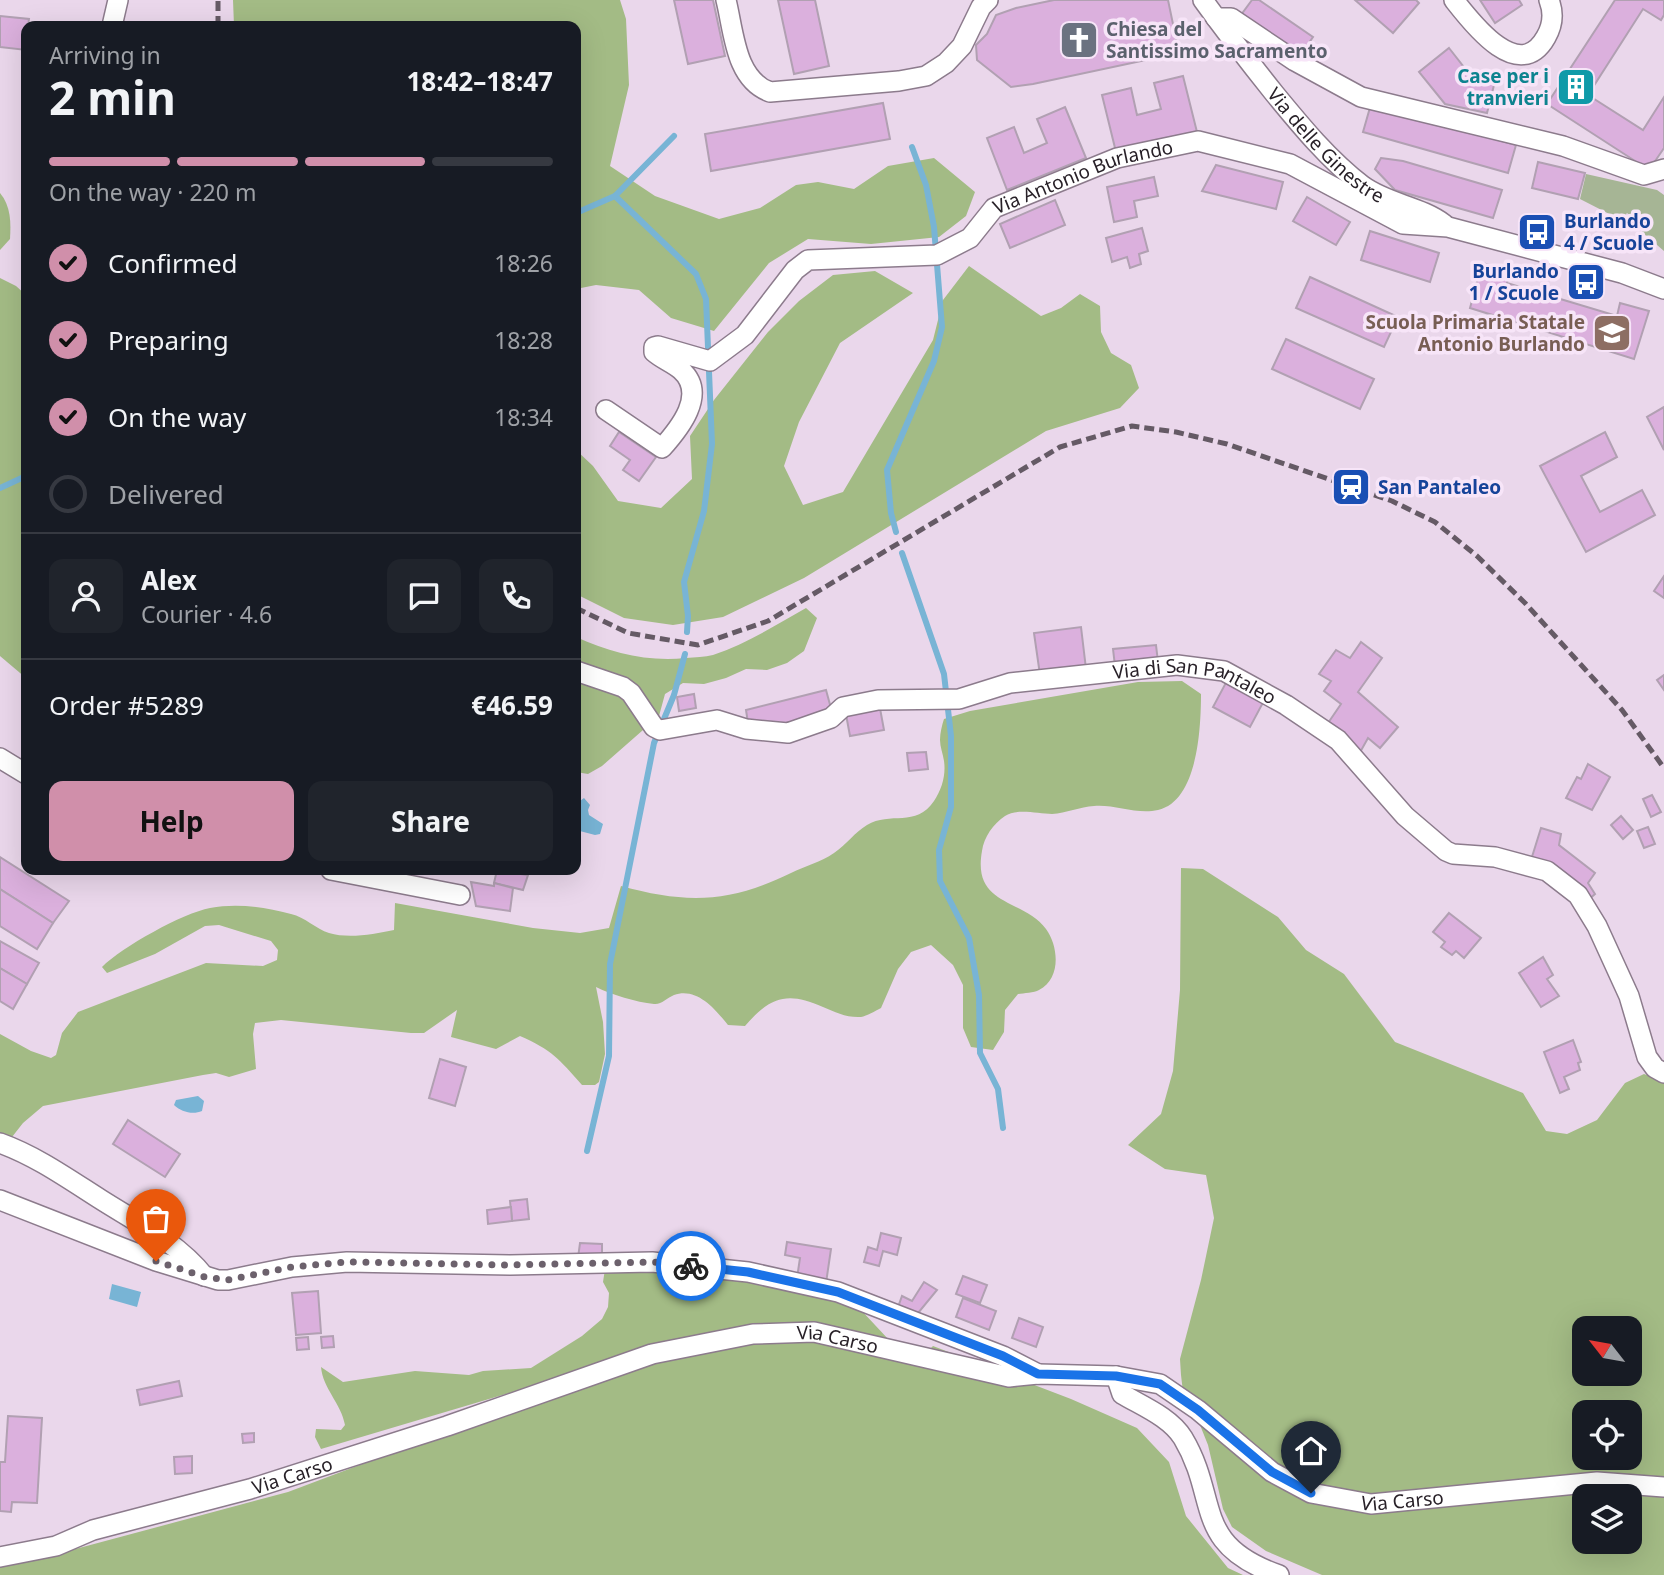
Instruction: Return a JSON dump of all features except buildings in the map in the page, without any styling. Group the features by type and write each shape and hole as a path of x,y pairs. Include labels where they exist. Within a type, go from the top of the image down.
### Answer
{"street":[{"path":"113,21 118,0"},
{"path":"726,0 746,72 753,83 770,92 899,81 926,76 946,63 962,46 981,7 988,0"},
{"name":"Via delle Ginestre","path":"1203,0 1224,31 1307,134 1346,171 1377,195 1395,204 1432,215 1448,227"},
{"path":"1454,0 1489,41 1521,54 1538,49 1545,40 1552,16 1549,0"},
{"path":"1216,18 1231,18 1295,61 1361,97 1563,146 1641,174 1660,171"},
{"name":"Via Antonio Burlando","path":"606,410 662,448 683,423 692,395 683,371 653,352 654,347 710,362 745,335 795,270 808,260 937,255 970,238 994,208 1117,158 1198,141 1290,164 1404,224 1448,227 1622,273 1664,289"},
{"name":"Via di San Pantaleo","path":"581,673 623,687 654,727 660,730 716,720 746,729 788,733 831,718 843,707 878,701 959,699 1010,683 1177,665 1224,671 1286,705 1338,740 1405,816 1446,851 1453,854 1495,857 1547,872 1578,895 1597,926 1629,996 1647,1057 1655,1068 1664,1073"},
{"path":"0,758 21,772"},
{"path":"357,875 460,895"},
{"path":"0,1143 33,1156 167,1241 192,1261 205,1277"},
{"path":"0,1199 156,1261 205,1277 228,1280 292,1267 347,1262 510,1265 652,1262 748,1272 838,1292 1003,1356 1038,1374"},
{"name":"Via Carso","path":"0,1557 56,1546 93,1530 262,1486 447,1426 652,1354 753,1334 814,1332 1009,1377 1038,1374 1116,1376 1160,1384 1198,1410 1272,1472 1311,1493 1371,1504 1597,1482 1664,1487"},
{"path":"1116,1376 1122,1394 1158,1415 1181,1435 1194,1463 1212,1522 1225,1544 1255,1566 1279,1575"}],"green space":[{"path":"233,0 620,0 626,19 629,85 610,166 655,196 719,219 760,208 796,185 818,182 854,189 888,166 934,158 975,192 966,216 939,237 871,244 808,239 769,263 714,331 671,318 639,290 596,285 581,288 581,21 234,21"},
{"path":"1586,174 1657,190 1664,195 1664,251 1642,232 1645,227 1627,213 1621,220 1580,199"},
{"path":"0,193 10,215 10,239 0,250"},
{"path":"969,266 1041,316 1061,308 1080,294 1100,306 1101,332 1111,353 1131,365 1139,388 1120,408 1046,431 804,578 723,617 673,625 624,618 581,596 581,455 593,466 618,501 661,508 692,479 690,436 714,400 768,332 799,301 833,275 875,271 913,293 840,343 799,422 784,466 803,505 843,492 933,340 943,300"},
{"path":"0,278 21,290 21,674 0,656"},
{"path":"806,608 817,618 804,651 787,663 767,670 746,669 704,684 683,683 665,694 659,716 602,766 588,774 581,773 581,639 616,652 657,659 713,655 749,640"},
{"path":"1182,681 1201,694 1200,725 1189,778 1182,793 1171,804 1150,811 1102,806 1052,814 1015,812 1001,819 987,836 982,851 981,869 985,882 992,892 1036,919 1046,929 1056,962 1046,985 1037,991 1018,994 1005,1010 1004,1032 993,1050 971,1047 963,1028 963,985 953,965 931,945 911,952 898,969 881,1008 861,1017 846,1016 810,1002 789,998 771,1003 745,1026 728,1025 705,1001 690,994 674,995 654,1004 624,998 596,987 603,1022 605,1054 599,1082 595,1085 582,1085 554,1056 520,1036 496,1049 451,1037 457,1010 424,1033 281,1020 255,1023 253,1034 256,1069 229,1077 216,1073 203,1075 43,1106 23,1123 12,1137 0,1133 0,1034 31,1051 51,1058 56,1055 62,1033 78,1012 206,963 263,966 277,960 278,950 271,941 219,925 205,926 155,954 107,973 102,967 138,941 198,911 230,906 261,908 296,916 324,931 345,936 394,930 395,903 533,928 580,933 609,928 621,886 687,898 708,898 748,890 829,856 867,825 876,821 919,814 934,801 943,782 944,766 940,740 944,719 970,711 1138,682"},
{"path":"1181,868 1203,869 1278,917 1306,950 1344,974 1395,1042 1523,1093 1546,1131 1567,1134 1597,1120 1625,1083 1644,1074 1664,1082 1664,1575 1322,1575 1266,1551 1232,1527 1223,1509 1208,1445 1200,1425 1185,1409 1181,1375 1180,1359 1214,1218 1206,1175 1165,1169 1128,1145 1161,1114 1173,1071 1180,990"},
{"path":"605,1269 749,1280 818,1294 861,1310 889,1340 925,1354 933,1346 1071,1399 1137,1428 1169,1462 1186,1516 1228,1568 1243,1575 0,1575 0,1566 53,1555 288,1492 548,1394 544,1385 523,1389 321,1449 315,1437 316,1429 341,1430 345,1425 322,1375 321,1367 343,1382 415,1371 469,1375 483,1371 531,1368 582,1336 602,1319 608,1307 609,1293 603,1282"}],"water":[{"path":"584,798 590,805 589,815 603,824 600,834 581,831 581,800"},
{"path":"198,1096 204,1101 202,1111 187,1112 174,1105 176,1100"},
{"path":"112,1284 141,1292 137,1307 109,1299"}],"waterway":[{"path":"581,211 615,196 674,136"},
{"path":"896,532 891,513 887,470 934,361 942,327 934,227 926,185 912,147"},
{"path":"615,196 696,274 706,299 712,444 704,511 684,582 687,632"},
{"path":"0,488 21,478"},
{"path":"902,553 944,674 951,736 951,807 939,850 940,881 969,938 979,995 980,1053 998,1089 1003,1128"},
{"path":"587,1151 609,1056 610,964 654,743 674,695 685,654"}],"railway":[{"path":"218,0 218,21"},
{"path":"581,610 628,633 698,645 768,621 1060,447 1132,426 1176,432 1227,444 1392,501 1435,522 1477,556 1525,603 1622,710 1664,768"}],"way so far":[{"path":"156,1261 218,1280 313,1264 347,1262 510,1265 652,1262 691,1266"}],"place":[{"name":"Chiesa del Santissimo Sacramento","path":"1079,40"},
{"name":"Case per i tranvieri","path":"1576,87"},
{"name":"Burlando 4 / Scuole","path":"1537,232"},
{"name":"Burlando 1 / Scuole","path":"1586,282"},
{"name":"Scuola Primaria Statale Antonio Burlando","path":"1612,333"},
{"name":"San Pantaleo","path":"1351,487"}],"route":[{"path":"691,1266 748,1272 838,1292 1003,1356 1038,1374 1116,1376 1160,1384 1198,1410 1272,1472 1311,1493"}]}
